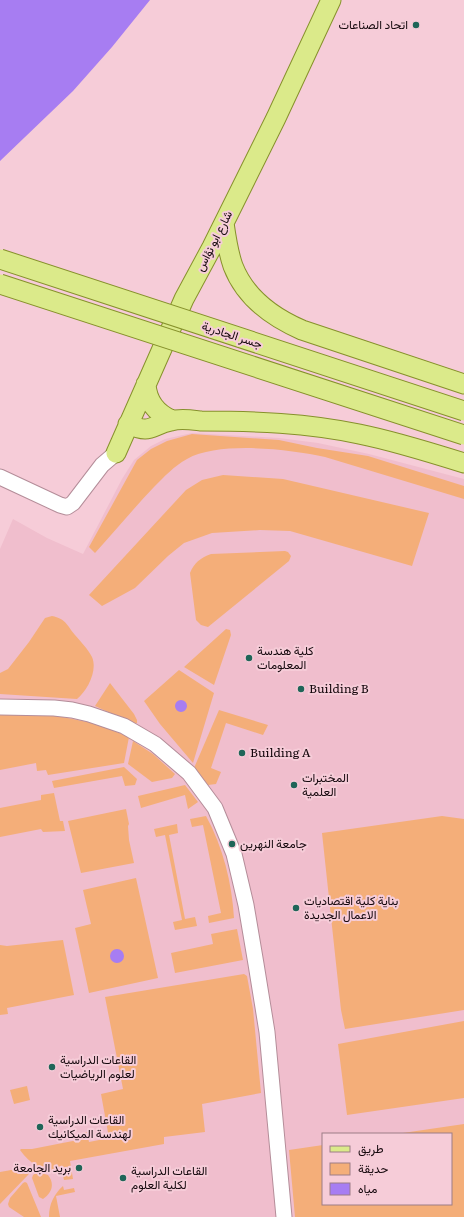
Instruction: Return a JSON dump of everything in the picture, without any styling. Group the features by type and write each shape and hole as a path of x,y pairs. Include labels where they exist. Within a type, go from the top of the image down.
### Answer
{"main road":[{"name":"شارع ابو نؤاس","path":"317,30 324,0"},
{"name":"شارع ابو نؤاس","path":"116,453 184,299 224,223 276,118 331,0"},
{"path":"224,223 228,250 233,266 240,280 258,303 278,319 302,330 464,384"},
{"name":"جسر الجادرية","path":"0,259 464,411"},
{"name":"جسر الجادرية","path":"0,284 464,435"},
{"path":"146,384 148,396 153,407 161,415 172,420"},
{"path":"116,453 142,436 172,420"},
{"path":"128,424 144,430 172,420 239,420 273,422 332,429 409,446 464,463"}],"street":[{"path":"0,477 67,507 73,503 102,465 116,453"},
{"path":"0,707 54,708 72,710 124,726 155,744 189,773 215,808 234,854 246,905 256,964 267,1032 284,1217"}],"shaded area":[{"name":"جامعة النهرين","path":"192,433 279,438 318,443 369,454 464,479 464,1217 0,1217 0,549 13,519 47,538 83,554 122,479 134,460 151,446 165,439"}],"green space":[{"path":"192,434 279,440 368,456 464,486 464,499 325,457 310,454 254,448 217,450 201,453 187,459 173,468 95,553 89,547 137,460 151,449 167,441"},
{"path":"223,475 283,479 429,513 412,566 290,531 260,530 212,533 184,543 168,556 135,588 102,606 89,595 186,490 202,480"},
{"path":"285,551 291,556 289,561 208,627 201,625 196,620 190,573 193,566 201,559 211,554"},
{"path":"52,616 65,622 92,657 94,668 88,686 77,699 0,694 0,673 8,669 45,618"},
{"path":"226,629 230,630 231,635 214,685 184,667"},
{"path":"179,670 214,693 193,763 160,724 144,701"},
{"path":"110,683 134,714 137,723 134,724 95,706"},
{"path":"219,710 268,725 263,735 226,723 211,768 221,772 216,784 208,785 194,768"},
{"path":"48,714 97,724 129,737 124,763 48,775 46,770 37,771 36,763 0,770 0,715"},
{"path":"133,741 153,754 175,774 172,778 152,782 128,764"},
{"path":"124,767 137,779 135,785 125,786 122,776 54,788 52,781"},
{"path":"185,785 198,802 188,809 185,795 141,808 138,796"},
{"path":"54,793 60,821 63,821 65,831 43,832 41,829 0,837 0,808 41,800 41,795"},
{"path":"126,809 129,824 129,840 134,863 81,873 68,821"},
{"path":"206,816 217,840 226,866 234,918 209,923 208,916 221,913 203,825 192,827 190,819"},
{"path":"442,816 464,819 464,1010 345,1029 341,1010 322,833"},
{"path":"177,824 178,833 169,835 185,919 195,917 197,926 175,930 173,922 182,920 165,835 156,837 154,829"},
{"path":"136,878 158,978 89,993 75,928 91,924 83,890"},
{"path":"237,929 243,960 175,973 171,953 213,944 211,934"},
{"path":"63,940 74,995 7,1008 8,1014 0,1015 0,945 7,946"},
{"path":"244,974 247,976 253,1009 261,1093 202,1104 205,1132 164,1137 164,1144 70,1161 73,1179 64,1180 62,1171 43,1169 33,1164 24,1155 20,1150 21,1149 32,1149 83,1139 83,1133 87,1132 89,1142 109,1138 101,1094 123,1089 105,997"},
{"path":"464,1021 464,1098 347,1115 338,1044"},
{"path":"27,1086 30,1100 14,1104 10,1090"},
{"path":"464,1124 464,1217 295,1217 289,1150 322,1145 322,1205 452,1205 452,1133 403,1133"},
{"path":"28,1167 30,1172 28,1175 0,1204 0,1172"},
{"path":"37,1172 48,1175 52,1185 49,1194 43,1199 39,1197 32,1178"},
{"path":"25,1182 27,1183 41,1217 24,1217 9,1207 8,1204 10,1198"},
{"path":"63,1186 64,1190 74,1188 75,1192 56,1196 60,1217 49,1217 53,1200 57,1192"}],"water":[{"path":"0,0 150,0 112,47 73,91 0,161"},
{"path":"179,700 183,700 187,706 183,712 179,712 175,708 175,704"},
{"path":"114,949 120,949 124,953 124,959 120,963 114,963 110,959 110,953"}],"place":[{"name":"اتحاد الصناعات","path":"416,25"},
{"name":"كلية هندسة المعلومات","path":"249,658"},
{"name":"Building B","path":"301,689"},
{"name":"Building A","path":"242,753"},
{"name":"المختبرات العلمية","path":"294,785"},
{"name":"جامعة النهرين","path":"232,844"},
{"name":"بناية كلية اقتصاديات الاعمال الجديدة","path":"296,908"},
{"name":"القاعات الدراسية لعلوم الرياضيات","path":"52,1067"},
{"name":"القاعات الدراسية لهندسة الميكانيك","path":"40,1127"},
{"name":"بريد الجامعة","path":"79,1168"},
{"name":"القاعات الدراسية لكلية العلوم","path":"123,1178"}]}
